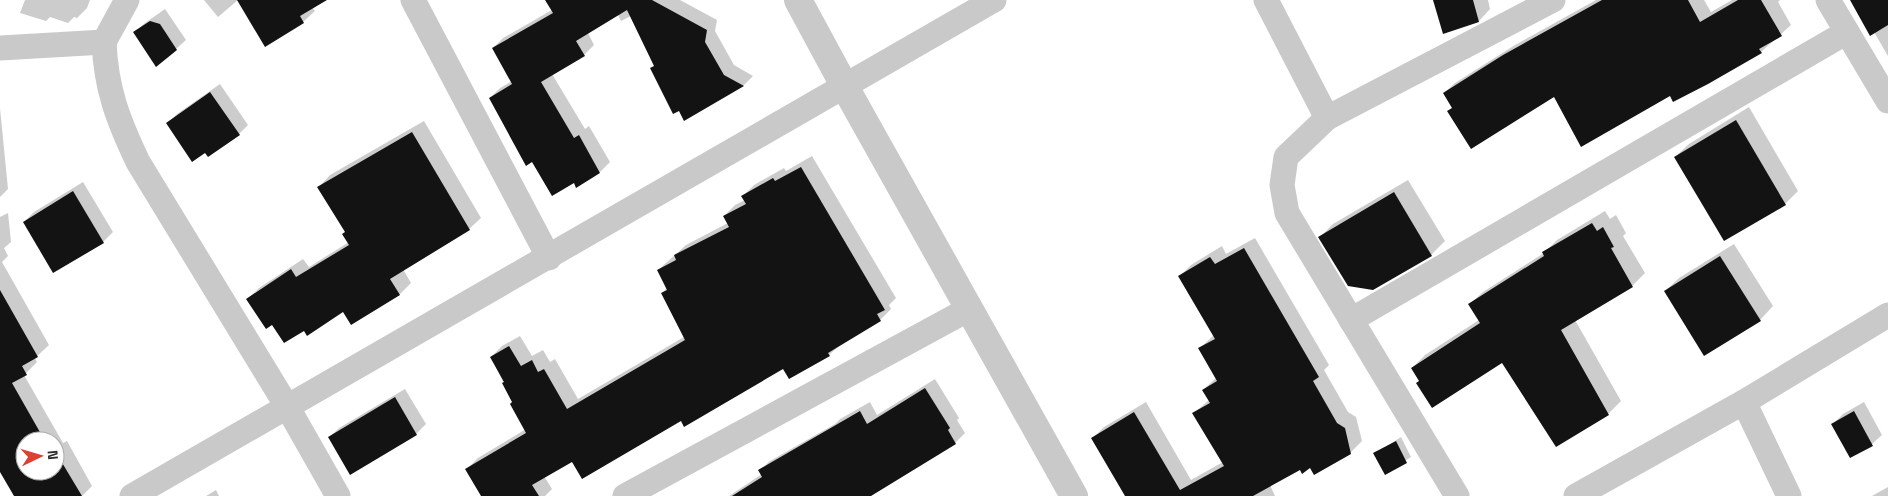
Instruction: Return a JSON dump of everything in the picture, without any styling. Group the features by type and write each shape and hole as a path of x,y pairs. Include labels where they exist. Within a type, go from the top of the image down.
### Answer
{"street":[{"path":"127,0 104,42 106,73 118,119 138,162 288,408 338,496"},
{"path":"413,0 549,258"},
{"path":"798,0 1074,496"},
{"path":"1266,0 1327,118"},
{"path":"1457,496 1287,214 1282,185 1286,157 1327,118 1553,0"},
{"path":"1828,0 1888,101"},
{"path":"132,496 845,87 983,3"},
{"path":"1351,320 1847,32"},
{"path":"0,48 104,42"},
{"path":"625,496 969,309"},
{"path":"1576,496 1744,402 1888,315"},
{"path":"1744,402 1789,496"}],"building":[{"path":"237,0 327,0 300,16 304,23 265,47"},
{"path":"545,0 652,0 707,30 705,42 724,75 744,86 684,121 679,111 673,114 650,68 654,66 627,10 576,41 585,56 541,82 574,138 579,135 600,173 576,188 574,183 552,196 532,162 526,166 489,98 512,84 492,48 553,13"},
{"path":"1433,0 1473,0 1479,22 1443,34"},
{"path":"1602,0 1688,0 1700,22 1738,0 1761,0 1782,36 1759,49 1762,53 1708,84 1673,102 1670,96 1581,147 1554,97 1471,149 1447,111 1452,108 1443,93 1503,55"},
{"path":"1850,0 1888,0 1888,25 1870,36"},
{"path":"150,21 160,24 177,50 156,67 133,32"},
{"path":"210,92 240,135 208,157 205,153 192,162 166,123"},
{"path":"1736,120 1786,205 1724,241 1674,157"},
{"path":"412,132 470,230 390,279 400,295 351,325 343,312 307,336 304,331 284,343 272,325 266,329 246,299 291,269 296,277 349,245 342,234 345,232 317,187"},
{"path":"801,167 885,310 877,314 881,321 828,353 830,356 789,379 783,369 684,427 681,421 582,479 572,462 532,485 539,496 481,496 465,469 526,433 510,404 512,402 502,383 504,382 490,357 509,346 521,366 532,360 538,372 544,369 567,409 685,340 661,293 667,290 657,270 676,260 674,255 729,227 723,216 746,204 741,196 773,178 775,181"},
{"path":"73,191 104,243 53,273 23,222"},
{"path":"1394,192 1432,256 1373,290 1348,286 1318,237"},
{"path":"1592,223 1597,231 1603,227 1614,247 1611,248 1633,287 1561,330 1609,415 1556,447 1502,363 1432,408 1416,383 1419,381 1411,368 1480,323 1468,304 1544,256 1542,252"},
{"path":"1244,248 1319,377 1313,381 1337,423 1345,428 1351,454 1314,475 1310,468 1302,474 1300,470 1253,496 1125,496 1091,438 1134,412 1180,490 1224,466 1192,413 1210,403 1202,390 1217,381 1198,348 1215,339 1178,276 1210,257 1215,264"},
{"path":"1720,256 1761,321 1704,356 1664,291"},
{"path":"0,290 38,357 22,366 27,375 12,383 39,431 15,431 15,481 65,481 65,468 82,496 14,496 0,472"},
{"path":"925,388 950,428 948,430 956,444 871,496 732,496 762,477 758,470 860,411 867,424"},
{"path":"395,397 417,435 350,475 328,437"},
{"path":"1854,411 1873,446 1850,458 1831,424"},
{"path":"1396,441 1407,463 1385,475 1373,453"}]}
